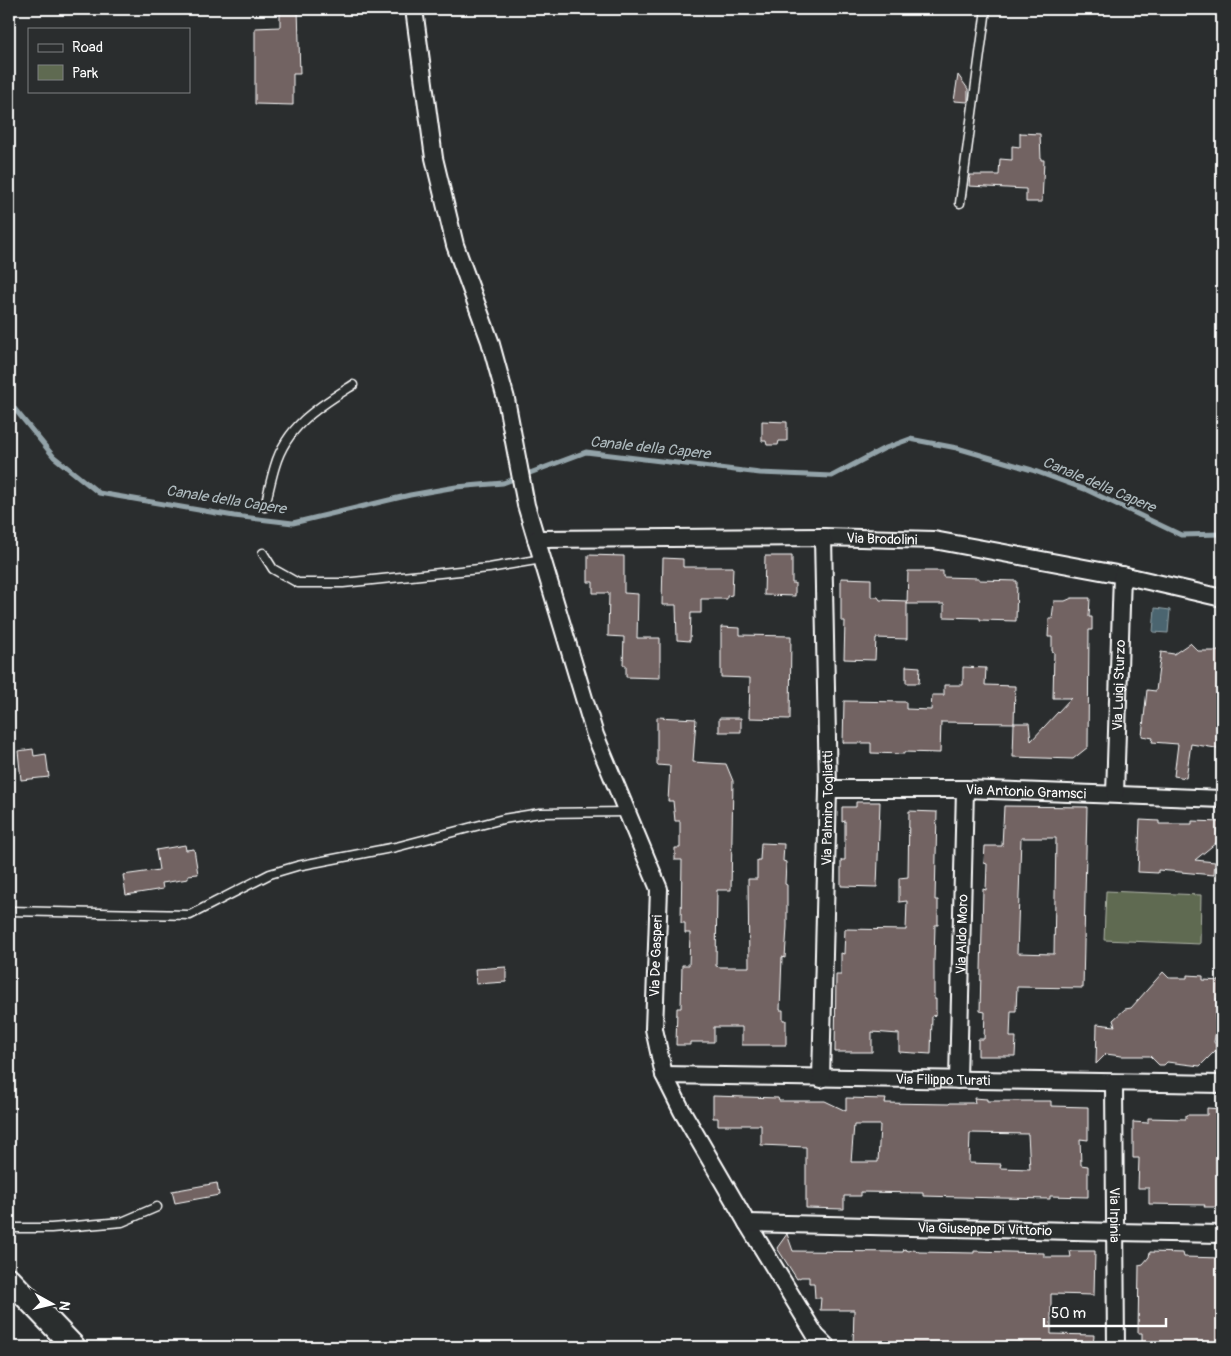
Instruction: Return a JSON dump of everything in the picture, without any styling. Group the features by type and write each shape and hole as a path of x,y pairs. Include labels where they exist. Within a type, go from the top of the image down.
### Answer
{"street":[{"name":"Via De Gasperi","path":"414,9 436,168 455,245 490,341 506,399 526,505 595,735 659,889 654,1029 664,1075 682,1111 747,1223 816,1336 827,1347"},
{"name":"Via Brodolini","path":"536,539 822,537 934,540 1122,575 1222,598"},
{"name":"Via Palmiro Togliatti","path":"821,1078 828,789 822,537"},
{"name":"Via Luigi Sturzo","path":"1115,794 1122,575"},
{"name":"Via Antonio Gramsci","path":"828,789 965,789 1222,799"},
{"name":"Via Aldo Moro","path":"958,1080 965,789"},
{"name":"Via Filippo Turati","path":"664,1075 1114,1084 1222,1084"},
{"name":"Via Irpinia","path":"1114,1084 1116,1347"},
{"name":"Via Giuseppe Di Vittorio","path":"747,1223 1222,1234"},
{"path":"9,1279 74,1347"}],"lane":[{"path":"960,204 986,9"},
{"path":"265,507 275,465 282,448 294,429 316,408 353,385"},
{"path":"264,553 273,569 298,583 343,583 489,568 542,559"},
{"path":"9,911 190,915 270,874 297,866 396,847 502,819 540,814 627,812"},
{"path":"9,1228 51,1228 122,1222 157,1208"}],"green space":[{"path":"1106,891 1201,895 1200,944 1104,940"}],"water":[{"path":"1155,608 1170,610 1168,633 1153,632"}],"building":[{"path":"280,9 298,9 300,74 293,74 293,105 255,104 255,28 280,27"},
{"path":"958,75 968,89 968,102 954,101"},
{"path":"1020,133 1040,134 1041,160 1044,160 1042,202 1026,202 1026,189 969,186 970,175 999,175 1000,159 1012,160 1012,146 1020,147"},
{"path":"762,421 787,422 787,441 779,441 778,445 767,445 766,441 762,441"},
{"path":"588,555 624,556 624,593 638,594 637,638 660,638 660,678 626,677 626,665 623,665 624,637 608,636 609,593 593,593 593,582 588,582"},
{"path":"765,556 792,556 792,583 795,583 795,596 764,595"},
{"path":"663,558 683,559 683,567 733,567 732,595 727,596 727,599 701,599 701,613 691,613 690,641 677,640 676,605 662,605"},
{"path":"908,571 943,571 943,577 1017,581 1016,621 944,617 944,604 907,604"},
{"path":"841,578 871,579 871,597 878,597 880,600 907,601 907,639 876,638 875,660 844,659 845,621 841,621"},
{"path":"1072,598 1090,598 1089,617 1092,617 1092,630 1089,630 1088,747 1073,759 1013,757 1014,723 1029,723 1031,741 1071,698 1053,698 1054,652 1052,651 1052,637 1048,637 1049,619 1052,619 1054,601 1065,601"},
{"path":"721,627 740,628 740,635 791,636 790,719 749,718 750,678 721,677"},
{"path":"1190,643 1198,651 1222,651 1222,749 1191,744 1186,778 1174,776 1178,744 1152,742 1153,738 1142,736 1147,690 1156,691 1161,652 1174,654"},
{"path":"906,666 920,667 919,683 906,683"},
{"path":"963,667 986,668 985,685 1015,686 1014,723 941,722 940,753 871,753 871,743 843,743 844,701 906,702 906,709 931,710 932,695 944,695 944,685 963,685"},
{"path":"657,717 696,719 693,762 726,764 733,781 731,890 717,890 716,966 749,967 748,879 757,879 757,860 760,860 761,843 784,844 783,861 786,862 787,927 785,958 782,957 780,1010 783,1010 783,1020 786,1020 786,1045 742,1045 742,1027 714,1027 714,1042 690,1042 690,1045 676,1045 677,1008 681,1008 682,965 689,965 690,933 685,933 685,923 681,923 682,860 675,860 675,848 680,848 680,821 675,821 673,801 668,801 670,766 657,765"},
{"path":"719,718 741,718 741,732 719,732"},
{"path":"33,749 34,756 46,754 49,777 21,780 18,751"},
{"path":"856,802 880,802 877,887 841,886 841,860 845,860 845,821 842,822 842,807 856,807"},
{"path":"1004,806 1087,807 1083,988 1017,987 1016,1011 1011,1011 1010,1037 1016,1037 1015,1056 978,1056 978,1039 984,1039 985,1012 980,1011 983,889 986,890 987,864 984,863 985,846 1002,846","holes":["1021,838 1056,838 1054,954 1017,953"]},
{"path":"909,811 937,812 935,900 938,900 938,925 935,925 934,962 936,1015 932,1016 931,1054 899,1052 899,1034 872,1032 872,1052 835,1052 836,975 841,975 841,953 844,954 845,929 906,930 907,901 899,902 899,878 908,877"},
{"path":"1140,820 1159,821 1159,824 1192,824 1192,821 1222,822 1222,838 1195,860 1215,862 1214,875 1158,870 1158,873 1138,872"},
{"path":"185,845 186,850 194,849 198,874 188,875 188,879 162,883 163,889 126,895 123,875 159,870 156,850"},
{"path":"506,967 506,982 476,984 475,969"},
{"path":"1163,972 1169,978 1187,978 1187,975 1203,976 1203,980 1222,981 1222,999 1217,998 1217,1012 1215,1015 1216,1030 1214,1042 1216,1050 1200,1066 1167,1062 1164,1065 1159,1065 1150,1056 1106,1054 1096,1064 1097,1024 1115,1026 1113,1020 1125,1009 1131,1008"},
{"path":"713,1096 778,1098 779,1101 825,1101 846,1111 846,1098 886,1099 885,1103 949,1104 975,1103 974,1098 987,1099 987,1101 1051,1101 1051,1106 1088,1107 1088,1140 1080,1139 1081,1165 1088,1166 1088,1197 1050,1196 1050,1199 1000,1198 923,1196 923,1193 861,1192 861,1196 844,1196 844,1209 806,1208 806,1147 761,1145 761,1125 718,1125 718,1118 713,1118","holes":["854,1125 880,1125 878,1162 851,1162","970,1133 1028,1134 1030,1169 1000,1168 1001,1164 969,1163"]},
{"path":"1207,1108 1222,1109 1222,1207 1149,1204 1149,1188 1138,1188 1139,1158 1133,1158 1133,1122 1148,1123 1148,1118 1186,1119 1186,1115 1207,1115"},
{"path":"217,1183 219,1195 175,1203 172,1191"},
{"path":"787,1234 793,1251 903,1252 904,1249 909,1251 914,1249 919,1252 1044,1253 1044,1257 1071,1257 1070,1251 1095,1251 1094,1295 1051,1294 1051,1334 1094,1335 1093,1347 972,1345 972,1347 951,1347 951,1344 893,1344 893,1347 873,1347 873,1345 853,1345 854,1310 820,1310 821,1298 815,1298 814,1283 809,1283 809,1277 797,1279 777,1248"},
{"path":"1150,1252 1183,1253 1184,1257 1222,1258 1222,1345 1142,1345 1142,1333 1138,1333 1139,1265 1143,1264 1149,1257"}],"waterway":[{"name":"Canale della Capere","path":"9,402 54,457 99,493 234,516 293,523 410,495 456,487 503,483 586,452 760,473 832,476 883,449 910,439 957,448 1032,470 1087,490 1181,535 1222,534"}]}
